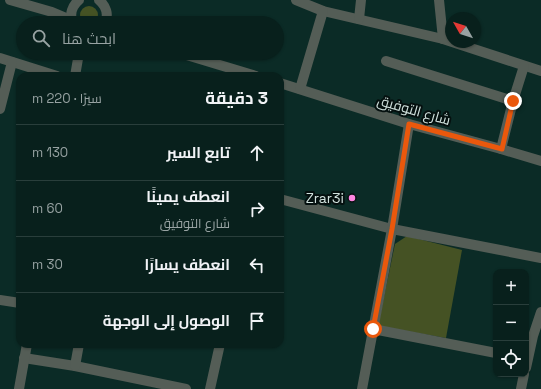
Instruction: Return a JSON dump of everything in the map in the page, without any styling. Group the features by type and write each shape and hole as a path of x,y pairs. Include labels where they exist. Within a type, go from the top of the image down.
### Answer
{"street":[{"path":"10,0 29,3 60,16"},
{"path":"296,0 323,11 443,40 541,71"},
{"path":"359,19 361,0"},
{"path":"439,0 443,40"},
{"path":"52,12 77,1"},
{"path":"71,16 71,11 77,1"},
{"path":"102,3 107,16"},
{"path":"102,3 111,16"},
{"path":"300,90 323,11"},
{"path":"0,58 44,72"},
{"path":"76,72 78,60"},
{"path":"203,60 243,72"},
{"path":"386,61 513,101"},
{"path":"0,110 12,62"},
{"path":"502,149 513,101 524,66"},
{"name":"شارع التوفيق","path":"284,84 409,124 541,161"},
{"path":"362,389 392,229 409,124"},
{"path":"284,200 392,229 541,258"},
{"path":"0,300 16,302"},
{"path":"529,353 541,312"},
{"path":"373,329 493,352"},
{"path":"19,389 26,348"},
{"path":"75,366 78,348"},
{"path":"210,389 219,348"},
{"path":"24,358 75,366 186,389"},
{"path":"521,389 523,377"}],"green space":[{"path":"89,6 97,12 98,16 80,15 83,9"},
{"path":"407,236 462,250 446,338 378,326 395,244"}],"place":[{"name":"Zrar3i","path":"352,198"}],"route":[{"path":"373,329 392,229 409,124 502,149 513,101"}]}
